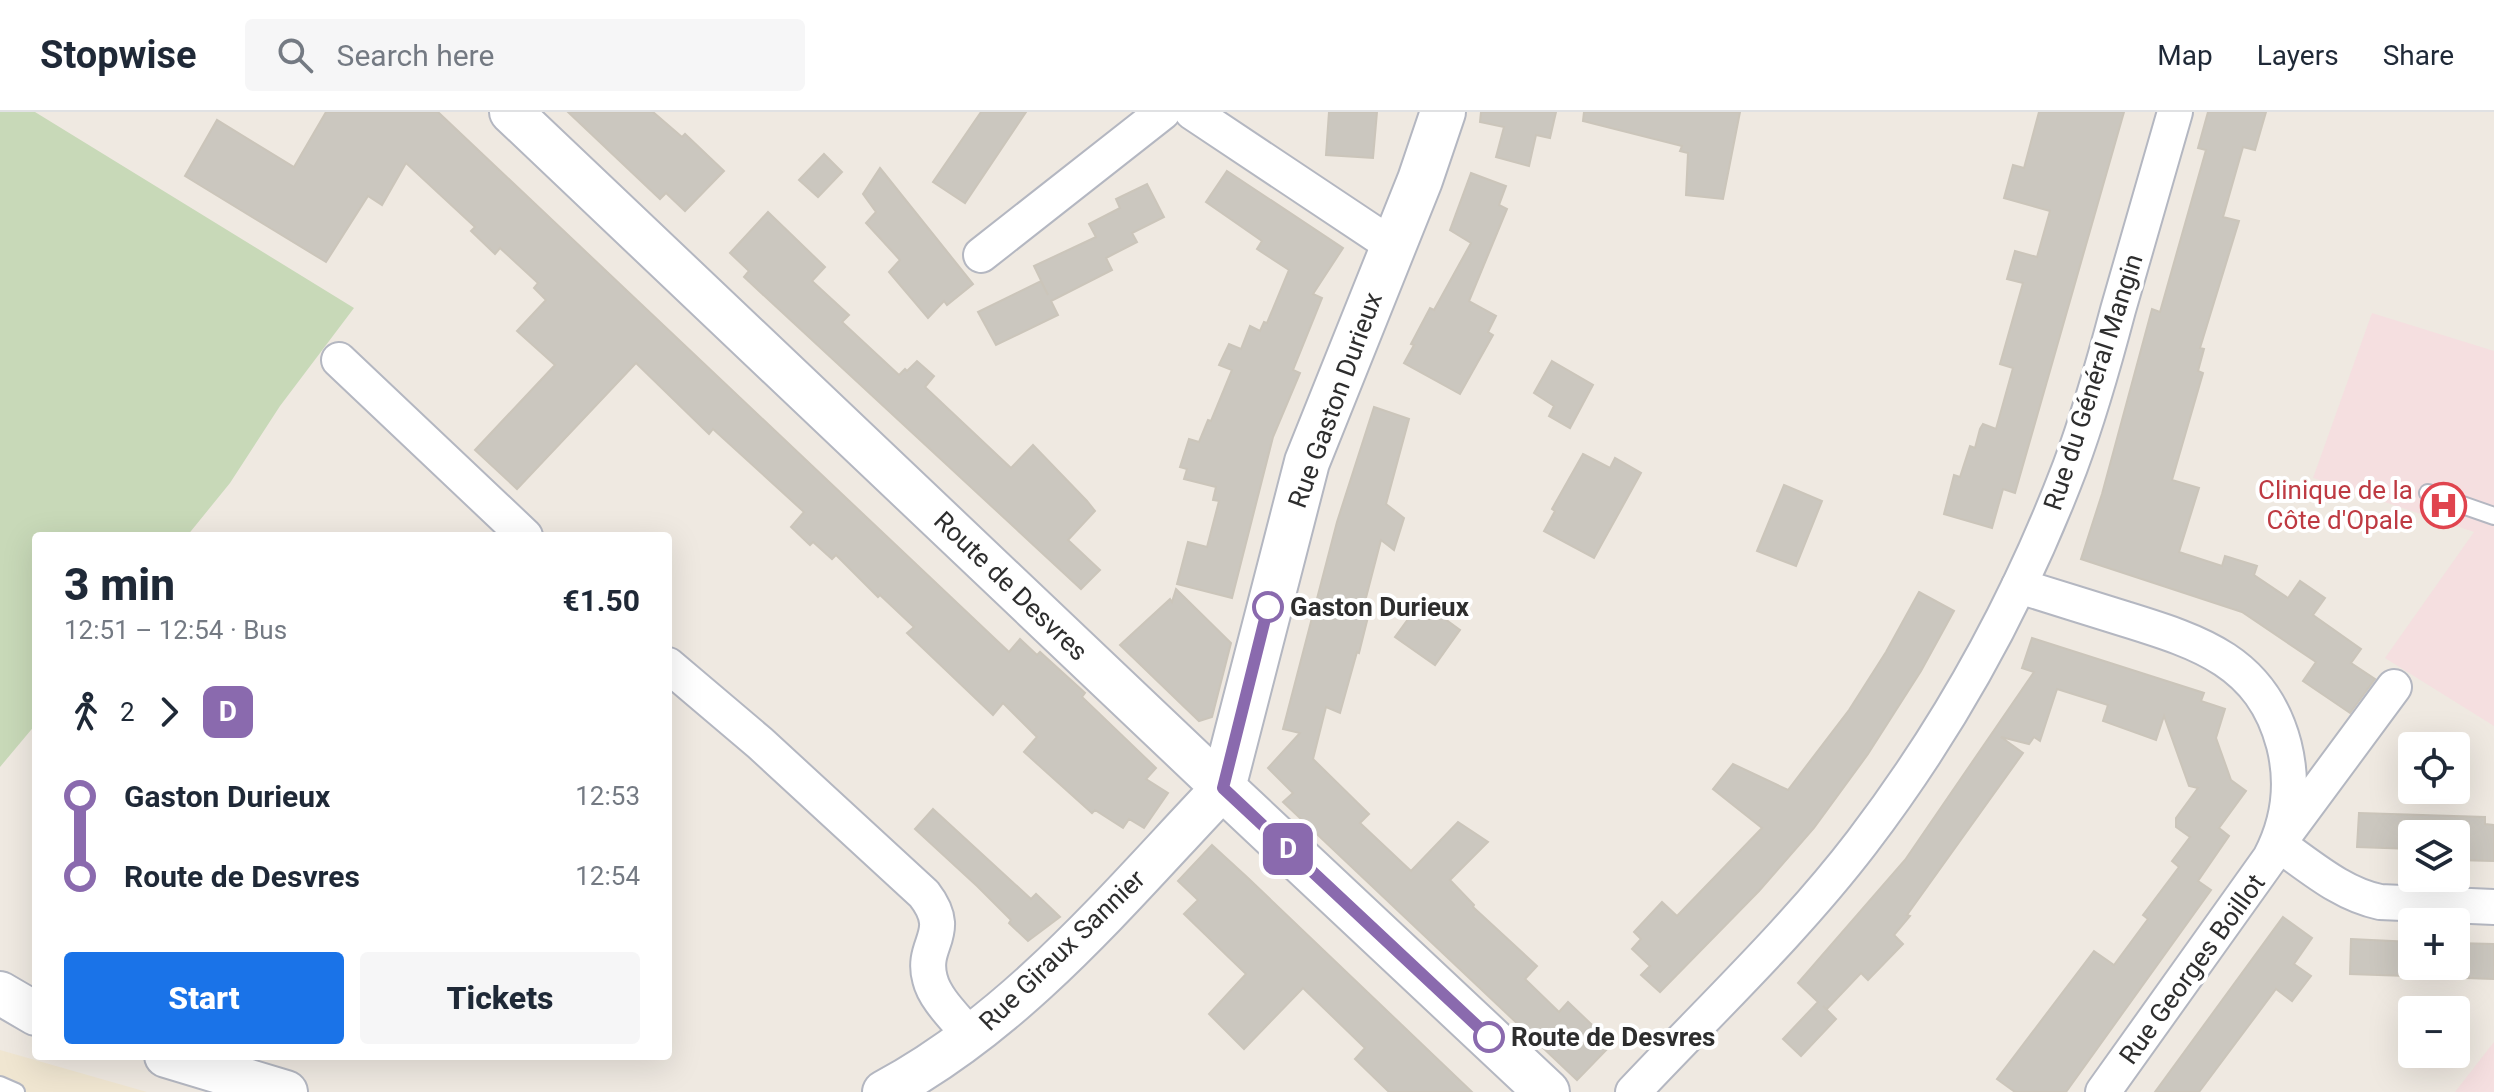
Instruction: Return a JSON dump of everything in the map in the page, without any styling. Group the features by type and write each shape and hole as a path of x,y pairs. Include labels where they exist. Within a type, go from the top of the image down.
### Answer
{"main road":[{"name":"Rue Gaston Durieux","path":"1223,788 1307,462 1420,180 1443,112"},
{"name":"Route de Desvres","path":"1223,788 1547,1092"}],"street":[{"name":"Route de Desvres","path":"511,112 1223,788"},
{"path":"981,255 1163,112"},
{"path":"1192,112 1393,246"},
{"name":"Rue du Général Mangin","path":"1633,1092 1804,910 1854,852 1949,714 1991,641 2019,586 2089,413 2175,112"},
{"path":"339,360 521,532"},
{"name":"Rue Georges Boillot","path":"2019,586 2197,642 2243,673 2270,709 2287,757 2289,800 2278,844"},
{"path":"672,668 768,750 933,905 938,931 929,959 932,985 971,1037"},
{"name":"Rue Georges Boillot","path":"2103,1092 2260,874 2278,844 2394,687"},
{"name":"Rue Giraux Sannier","path":"884,1092 971,1037 1030,986 1223,788"},
{"path":"2278,844 2343,889 2363,898 2380,902 2494,907"},
{"path":"0,993 32,1014"},
{"path":"0,1015 32,1017"},
{"path":"179,1060 286,1092"}],"lane":[{"path":"2428,493 2494,516"},
{"path":"0,1085 16,1092"}],"shaded area":[{"name":"Clinique de la Côte d'Opale","path":"2372,313 2494,351 2494,726 2385,658 2474,532 2313,478"},
{"path":"2494,1042 2494,1092 2455,1092"},
{"path":"0,1050 147,1092 0,1092"}],"green space":[{"path":"0,112 35,112 354,308 280,406 230,483 190,532 32,532 32,729 0,767"}],"building":[{"path":"326,112 438,112 1009,652 1020,639 1037,655 1040,652 1085,693 1082,697 1156,768 1146,779 1168,793 1144,828 1129,819 1123,828 1095,810 1092,813 1024,752 1037,737 1003,703 993,715 907,633 914,627 880,595 878,597 836,555 832,559 813,542 810,545 791,527 804,512 713,429 709,434 636,363 517,489 475,450 555,365 517,331 546,300 534,288 538,283 500,248 495,254 471,231 475,227 406,163 382,205 368,196 326,262 185,176 217,120 294,167"},
{"path":"568,112 653,112 682,137 685,134 724,171 685,211 666,193 660,199"},
{"path":"981,112 1026,112 965,203 933,182"},
{"path":"1329,112 1377,112 1373,158 1326,155"},
{"path":"1481,112 1556,112 1550,138 1536,135 1529,166 1496,157 1504,127 1480,122"},
{"path":"1584,112 1740,112 1723,199 1686,195 1688,153 1680,151 1682,146 1583,121"},
{"path":"2039,112 2124,112 2015,493 2003,489 1992,528 1944,514 1954,475 1960,477 1970,446 1975,448 1983,424 1996,429 2013,368 2000,364 2023,283 2007,279 2015,251 2037,257 2050,211 2004,198 2013,165 2024,168"},
{"path":"2208,112 2266,112 2255,150 2243,147 2223,217 2239,221 2200,348 2204,349 2198,371 2203,373 2172,480 2199,488 2179,552 2222,566 2225,556 2257,566 2254,575 2288,598 2300,581 2325,598 2313,615 2361,649 2351,663 2375,679 2350,713 2303,681 2316,662 2242,612 2081,559 2102,494 2152,309 2160,312 2206,150 2198,148"},
{"path":"824,154 842,172 818,197 799,180"},
{"path":"880,168 973,284 947,305 944,301 928,318 889,272 900,260 866,223 876,212 863,194"},
{"path":"1227,171 1343,248 1313,294 1322,298 1293,370 1300,373 1273,437 1232,598 1177,584 1188,542 1207,547 1219,501 1213,500 1216,487 1184,479 1187,469 1180,467 1189,439 1199,442 1208,420 1211,421 1232,370 1219,365 1229,344 1241,349 1250,326 1260,331 1264,322 1267,323 1289,270 1257,249 1262,241 1206,202"},
{"path":"1471,173 1506,186 1499,205 1507,209 1469,301 1496,316 1488,332 1493,335 1460,394 1404,363 1430,308 1434,310 1471,243 1450,230"},
{"path":"1147,184 1164,217 1132,233 1137,242 1106,258 1112,270 1051,301 1058,315 996,345 978,312 1041,281 1048,295 1034,266 1096,237 1089,224 1120,208 1116,199"},
{"path":"768,212 825,267 812,281 849,315 842,322 899,375 917,361 934,376 925,387 1011,468 1033,445 1087,501 1095,511 1068,540 1100,570 1081,589 744,277 749,271 730,253"},
{"path":"1552,361 1593,385 1570,428 1549,416 1554,406 1534,393"},
{"path":"1374,407 1409,419 1386,504 1404,518 1394,550 1381,540 1362,613 1368,617 1359,653 1340,713 1326,707 1313,759 1369,814 1360,823 1411,871 1458,822 1488,842 1450,880 1473,907 1537,966 1525,979 1559,1012 1568,1002 1612,1044 1577,1080 1283,802 1293,793 1268,768 1300,733 1283,729 1337,522"},
{"path":"1583,454 1610,468 1615,458 1641,473 1594,558 1544,531 1555,511 1552,509"},
{"path":"1784,485 1822,501 1796,566 1757,551"},
{"path":"1176,589 1231,643 1212,717 1199,721 1120,645 1170,599 1172,602"},
{"path":"1919,592 1954,611 1921,671 1868,754 1814,828 1759,891 1660,992 1641,975 1650,966 1632,949 1641,939 1634,932 1662,902 1677,916 1762,828 1713,789 1733,764 1788,790 1849,710"},
{"path":"1425,596 1445,611 1441,616 1460,630 1435,665 1395,637"},
{"path":"2032,638 2204,693 2201,701 2225,709 2216,738 2231,780 2246,791 2219,828 2229,836 2198,881 2211,890 2066,1092 2015,1092 1997,1079 2094,951 2114,965 2148,919 2143,915 2179,867 2172,861 2190,837 2176,827 2176,818 2198,788 2189,786 2164,716 2156,740 2103,721 2108,705 2057,689 2040,741 2034,737 2029,744 2001,737 2023,753 1894,935 1903,944 1868,980 1861,973 1827,1009 1823,1006 1836,1019 1801,1056 1783,1039 1818,1002 1798,983 1905,860 2034,672 2022,668"},
{"path":"933,809 1031,899 1036,894 1060,917 1028,941 977,886 915,829"},
{"path":"2359,813 2485,817 2485,824 2494,825 2494,861 2470,860 2470,820 2398,820 2398,848 2357,847"},
{"path":"1212,845 1472,1092 1389,1092 1355,1059 1365,1048 1303,988 1244,1049 1209,1014 1246,974 1184,914 1198,900 1178,881"},
{"path":"2283,917 2312,938 2294,964 2311,976 2292,1001 2276,989 2199,1092 2155,1092"},
{"path":"2351,939 2398,941 2398,976 2350,974"},
{"path":"2470,943 2494,944 2494,979 2470,978"}],"bus line":[{"name":"D","path":"1268,607 1223,788 1489,1037"}],"place":[{"name":"Clinique de la Côte d'Opale","path":"2444,505"},
{"name":"Gaston Durieux","path":"1268,607"},
{"name":"Route de Desvres","path":"1489,1037"}]}
